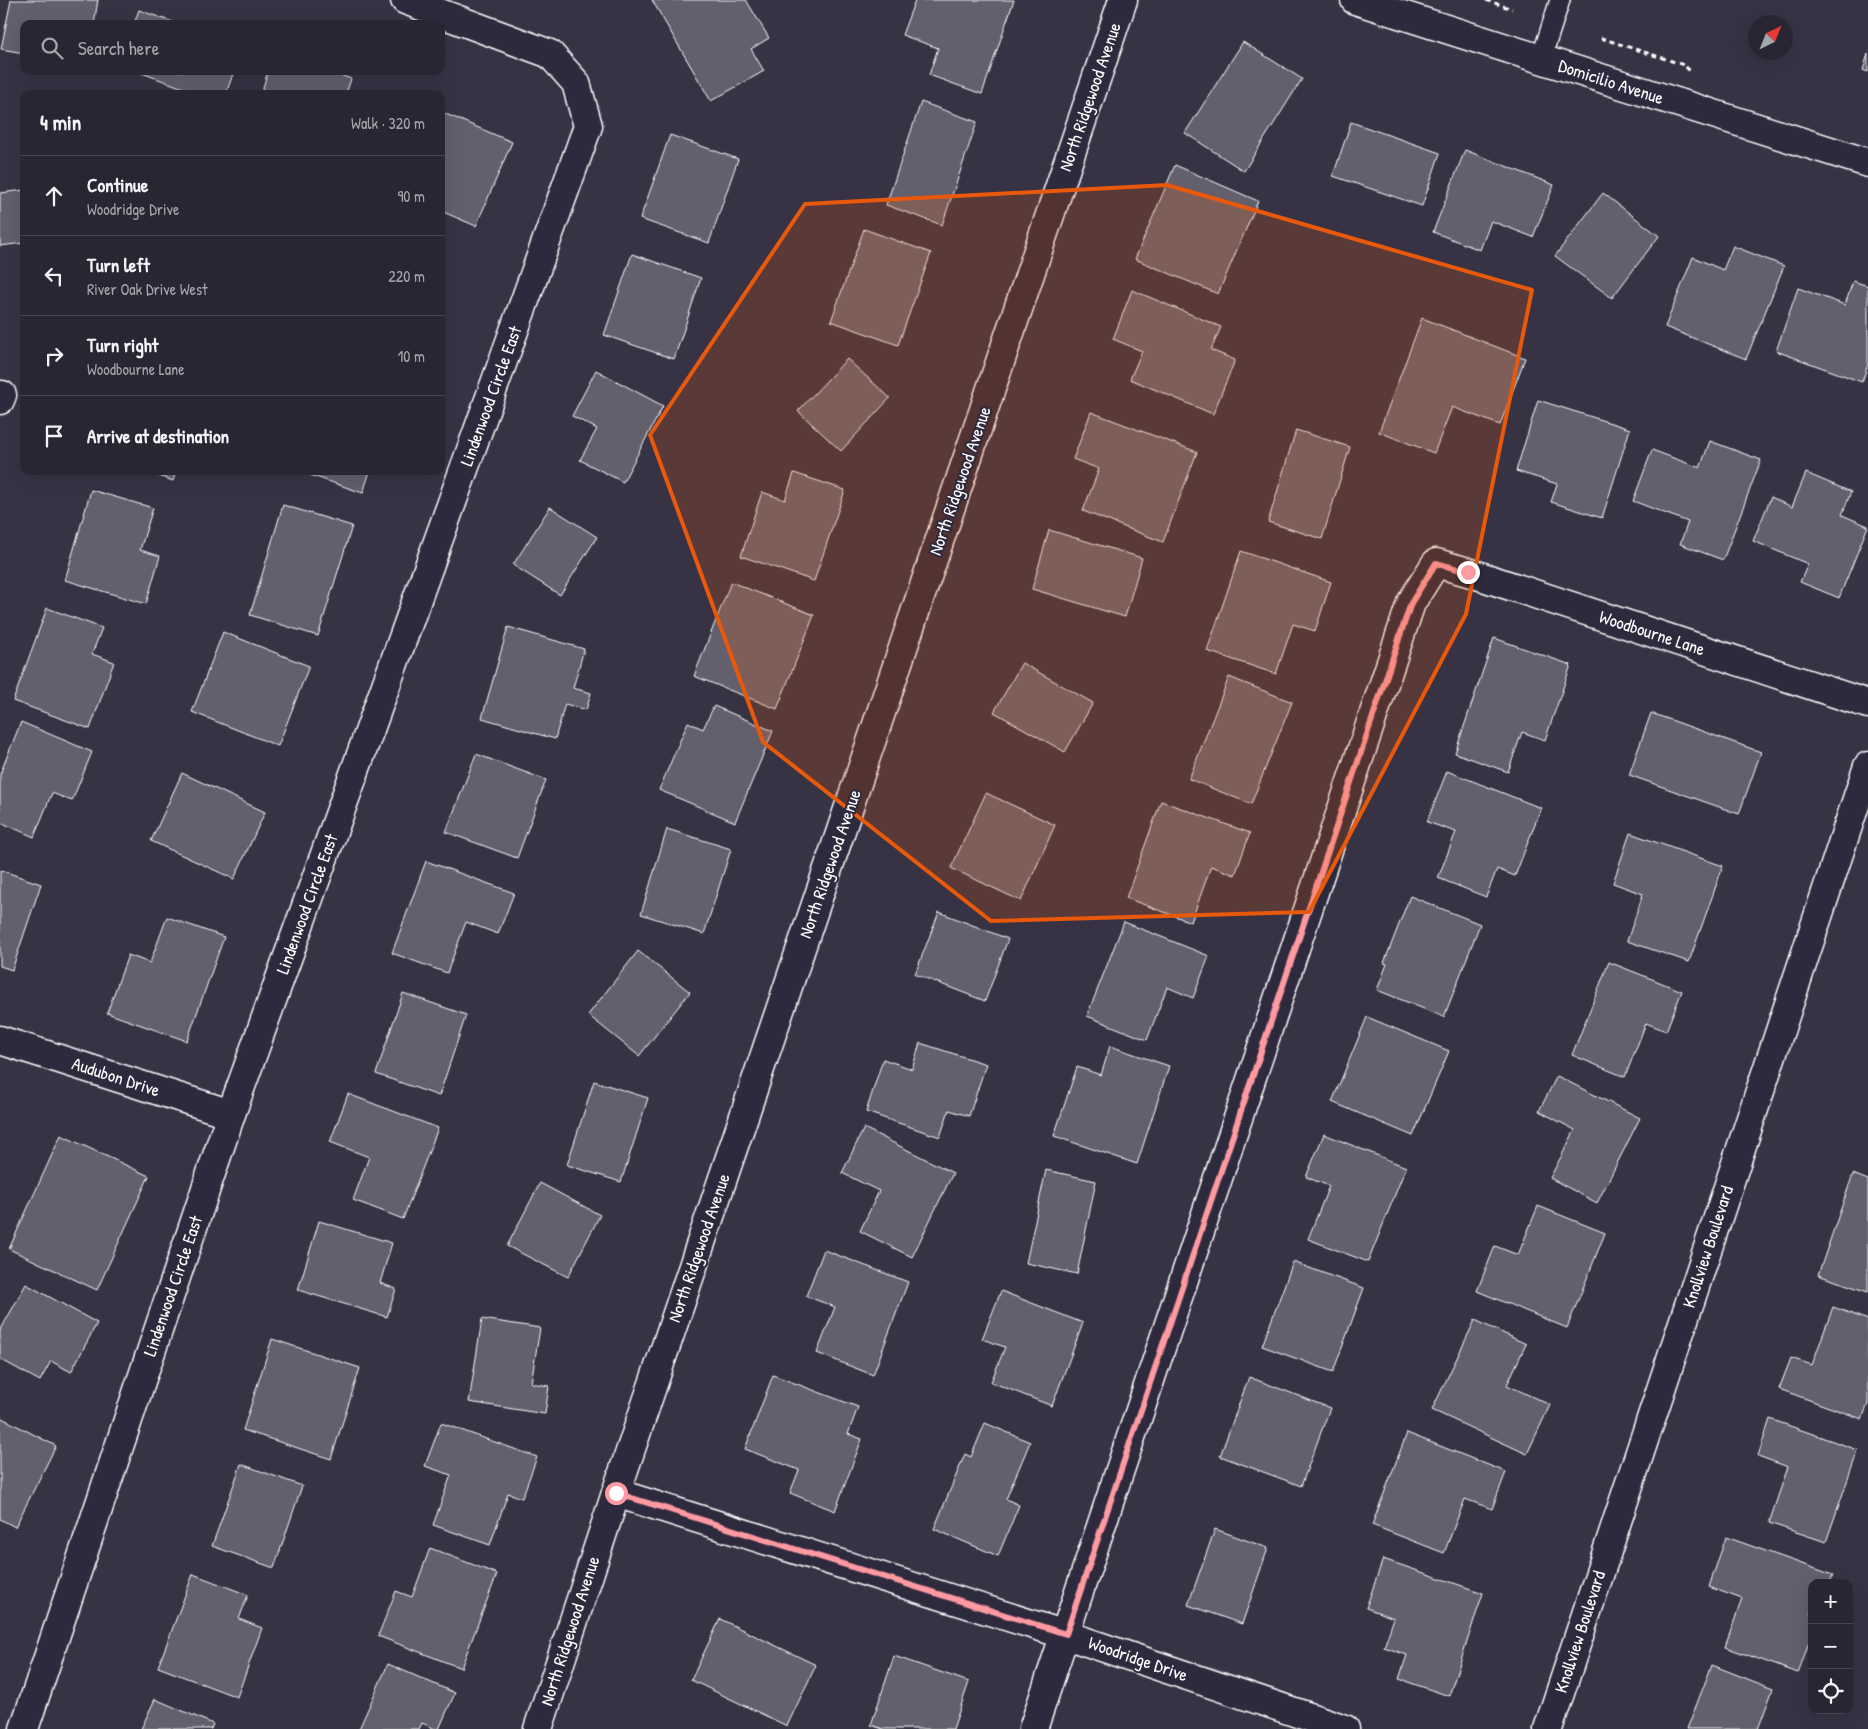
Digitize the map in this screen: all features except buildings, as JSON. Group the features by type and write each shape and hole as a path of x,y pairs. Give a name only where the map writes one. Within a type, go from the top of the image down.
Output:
{"street":[{"name":"Lindenwood Circle East","path":"24,1729 231,1114 588,126 576,83 550,54 405,0"},
{"name":"North Ridgewood Avenue","path":"538,1729 616,1493 1124,0"},
{"name":"Domicilio Avenue","path":"1355,0 1868,164"},
{"name":"Woodbourne Lane","path":"1066,1634 1411,603 1436,563 1868,704"},
{"name":"Knollview Boulevard","path":"1548,1729 1868,766"},
{"name":"Audubon Drive","path":"0,1040 231,1114"},
{"name":"Woodridge Drive","path":"616,1493 1066,1634 1345,1729"},
{"path":"1032,1729 1066,1634"}],"lane":[{"path":"1541,59 1560,0"}],"path":[{"path":"1486,0 1512,9"}],"highlighted area":[{"path":"1167,185 1532,290 1466,614 1309,912 991,921 763,742 650,435 805,204"}],"route":[{"path":"616,1493 1066,1634 1411,603 1436,563 1468,572"}]}
